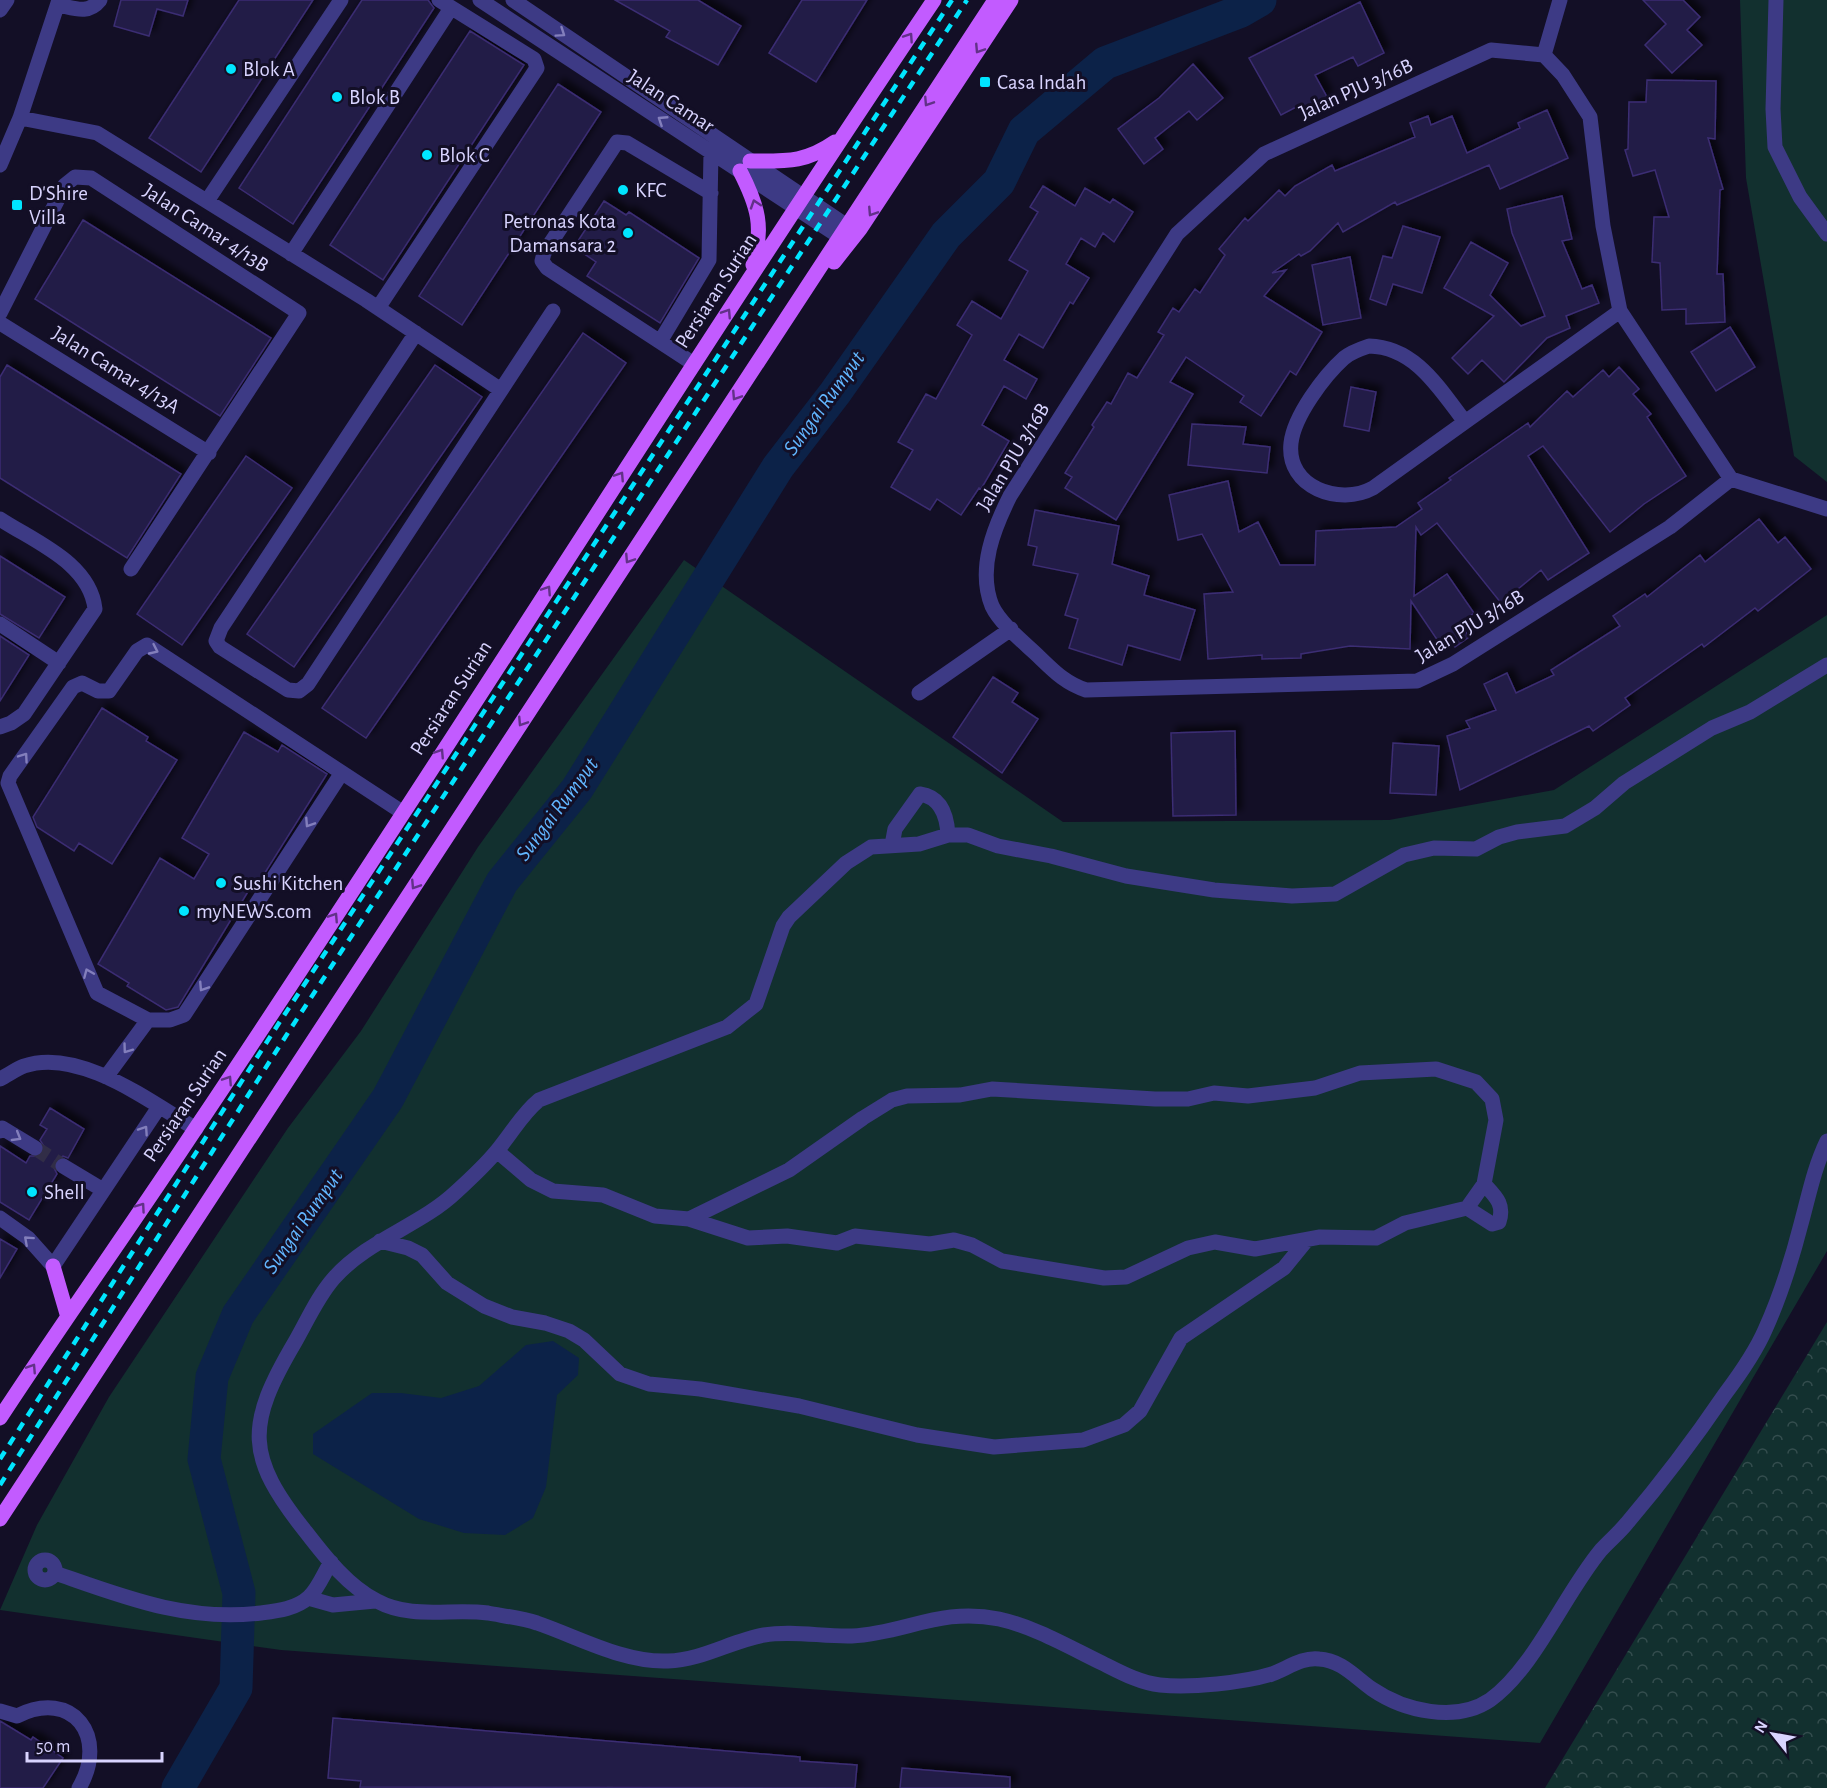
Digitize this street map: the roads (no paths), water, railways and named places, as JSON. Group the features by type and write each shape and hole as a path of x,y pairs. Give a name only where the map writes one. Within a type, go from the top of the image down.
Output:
{"main road":[{"name":"Persiaran Surian","path":"0,1418 67,1314 196,1129 799,202 934,0"},
{"path":"0,1519 995,0"},
{"path":"768,347 860,229 1011,0"},
{"path":"749,280 760,242 758,213 745,166 793,161 822,151 841,138"},
{"path":"53,1266 67,1314"}],"street":[{"path":"0,10 7,0"},
{"path":"0,165 20,118 58,2 84,10 90,9 100,0"},
{"path":"207,201 341,0"},
{"name":"Jalan Camar","path":"480,0 711,152 745,166"},
{"name":"Jalan Camar","path":"513,0 745,166 843,231"},
{"path":"1560,0 1544,55 1563,75 1590,117 1604,226 1620,311 1731,479 1827,509"},
{"path":"1776,0 1773,109 1775,147 1800,197 1827,234"},
{"path":"291,254 445,4 534,60 537,68 534,76 378,308"},
{"name":"Jalan PJU 3/16B","path":"1544,55 1491,50 1264,154 1177,234 1010,496 998,521 990,546 987,577 993,607 1011,629 1067,684 1086,690 1417,681 1452,664 1670,527 1731,479"},
{"path":"20,118 97,133 378,308 501,390"},
{"path":"694,364 661,340 547,268 542,261 544,253 617,142 627,143 711,193"},
{"path":"661,340 709,260 711,152"},
{"name":"Jalan Camar 4/13B","path":"0,313 65,185 75,177 91,178 299,313 209,453"},
{"path":"416,333 221,628 216,641 220,647 288,690 299,692 308,684 553,311"},
{"path":"1465,422 1432,378 1416,363 1397,351 1369,346 1344,357 1305,406 1295,424 1291,456 1296,469 1312,487 1329,495 1360,495 1465,422 1620,311"},
{"name":"Jalan Camar 4/13A","path":"0,323 209,453"},
{"path":"131,568 209,453"},
{"path":"0,519 69,563 90,586 95,609 24,714 0,727"},
{"path":"0,624 59,663"},
{"path":"919,693 1011,629"},
{"path":"341,774 184,1015 170,1020 148,1020 97,993 9,787 10,776 73,687 82,682 98,691 109,692 137,651 147,645 402,812"},
{"path":"1827,665 1771,700 1712,728 1624,783 1594,808 1565,826 1517,832 1499,837 1476,849 1434,849 1404,855 1335,894 1292,896 1214,890 1126,876 1051,856 998,846 968,835 948,835 919,844 871,847 846,863 789,916 783,926 756,1004 746,1015 727,1027 539,1100 523,1113 497,1151 448,1200 354,1258 330,1283 276,1375 262,1406 258,1429 259,1450 264,1471 284,1505 344,1577 375,1600 408,1610 479,1612 530,1621 626,1655 662,1662 693,1658 769,1634 849,1636 896,1630 930,1618 960,1616 998,1619 1033,1630 1127,1675 1157,1685 1200,1684 1251,1678 1315,1658 1346,1669 1377,1693 1412,1708 1432,1712 1471,1710 1490,1700 1515,1677 1601,1550 1624,1527 1708,1419 1754,1351 1765,1332 1795,1246 1815,1166 1827,1141"},
{"path":"892,845 895,829 920,794 929,795 939,803 947,824 948,835"},
{"path":"106,1077 148,1020"},
{"path":"0,1079 25,1066 58,1062 90,1069 196,1129"},
{"path":"497,1151 531,1180 552,1191 603,1195 655,1216 689,1219 748,1238 787,1236 837,1243 855,1236 930,1244 954,1240 972,1245 1002,1261 1104,1278 1125,1277 1188,1248 1215,1242 1255,1249 1320,1237 1376,1238 1405,1223 1467,1208 1484,1184 1496,1120 1492,1099 1476,1082 1449,1071 1418,1068 1360,1073 1315,1088 1248,1096 1214,1093 1188,1099 992,1089 960,1095 907,1096 892,1100 863,1118 789,1170 689,1219"},
{"path":"0,1218 28,1238 53,1266 159,1107"},
{"path":"0,1131 2,1128 35,1149"},
{"path":"63,1166 103,1190"},
{"path":"1467,1208 1492,1224 1498,1222 1501,1214 1500,1202 1484,1184"},
{"path":"380,1241 408,1248 422,1255 447,1283 484,1306 512,1317 545,1323 569,1331 584,1340 620,1374 649,1384 699,1389 799,1406 917,1435 994,1447 1083,1440 1124,1425 1140,1411 1181,1338 1284,1268 1306,1241"},
{"path":"55,1573 149,1606 180,1613 251,1614 286,1610 309,1598 331,1562"},
{"path":"309,1598 333,1605 375,1600"},
{"path":"0,1711 17,1716 35,1707 52,1706 75,1717 85,1728 91,1741 90,1758 79,1788"}],"water":[{"path":"553,1341 579,1358 578,1375 557,1395 546,1487 533,1518 505,1535 464,1533 419,1519 313,1454 313,1434 372,1393 401,1393 441,1398 479,1386 526,1345"}],"waterway":[{"name":"Sungai Rumput","path":"178,1788 236,1688 239,1593 204,1459 212,1377 238,1315 388,1098 502,882 577,789 778,467 835,393 946,235 999,182 1024,131 1105,63 1241,11 1260,0"}],"tunnel":[{"path":"35,1148 63,1166"}],"railway":[{"path":"0,1459 279,1023 952,0"},
{"path":"0,1485 291,1028 967,0"}],"place":[{"name":"Blok A","path":"231,69"},
{"name":"Casa Indah","path":"985,82"},
{"name":"Blok B","path":"337,97"},
{"name":"Blok C","path":"427,155"},
{"name":"KFC","path":"623,190"},
{"name":"D'Shire Villa","path":"17,205"},
{"name":"Petronas Kota Damansara 2","path":"628,233"},
{"name":"Sushi Kitchen","path":"221,883"},
{"name":"myNEWS.com","path":"184,911"},
{"name":"Shell","path":"32,1192"}]}
